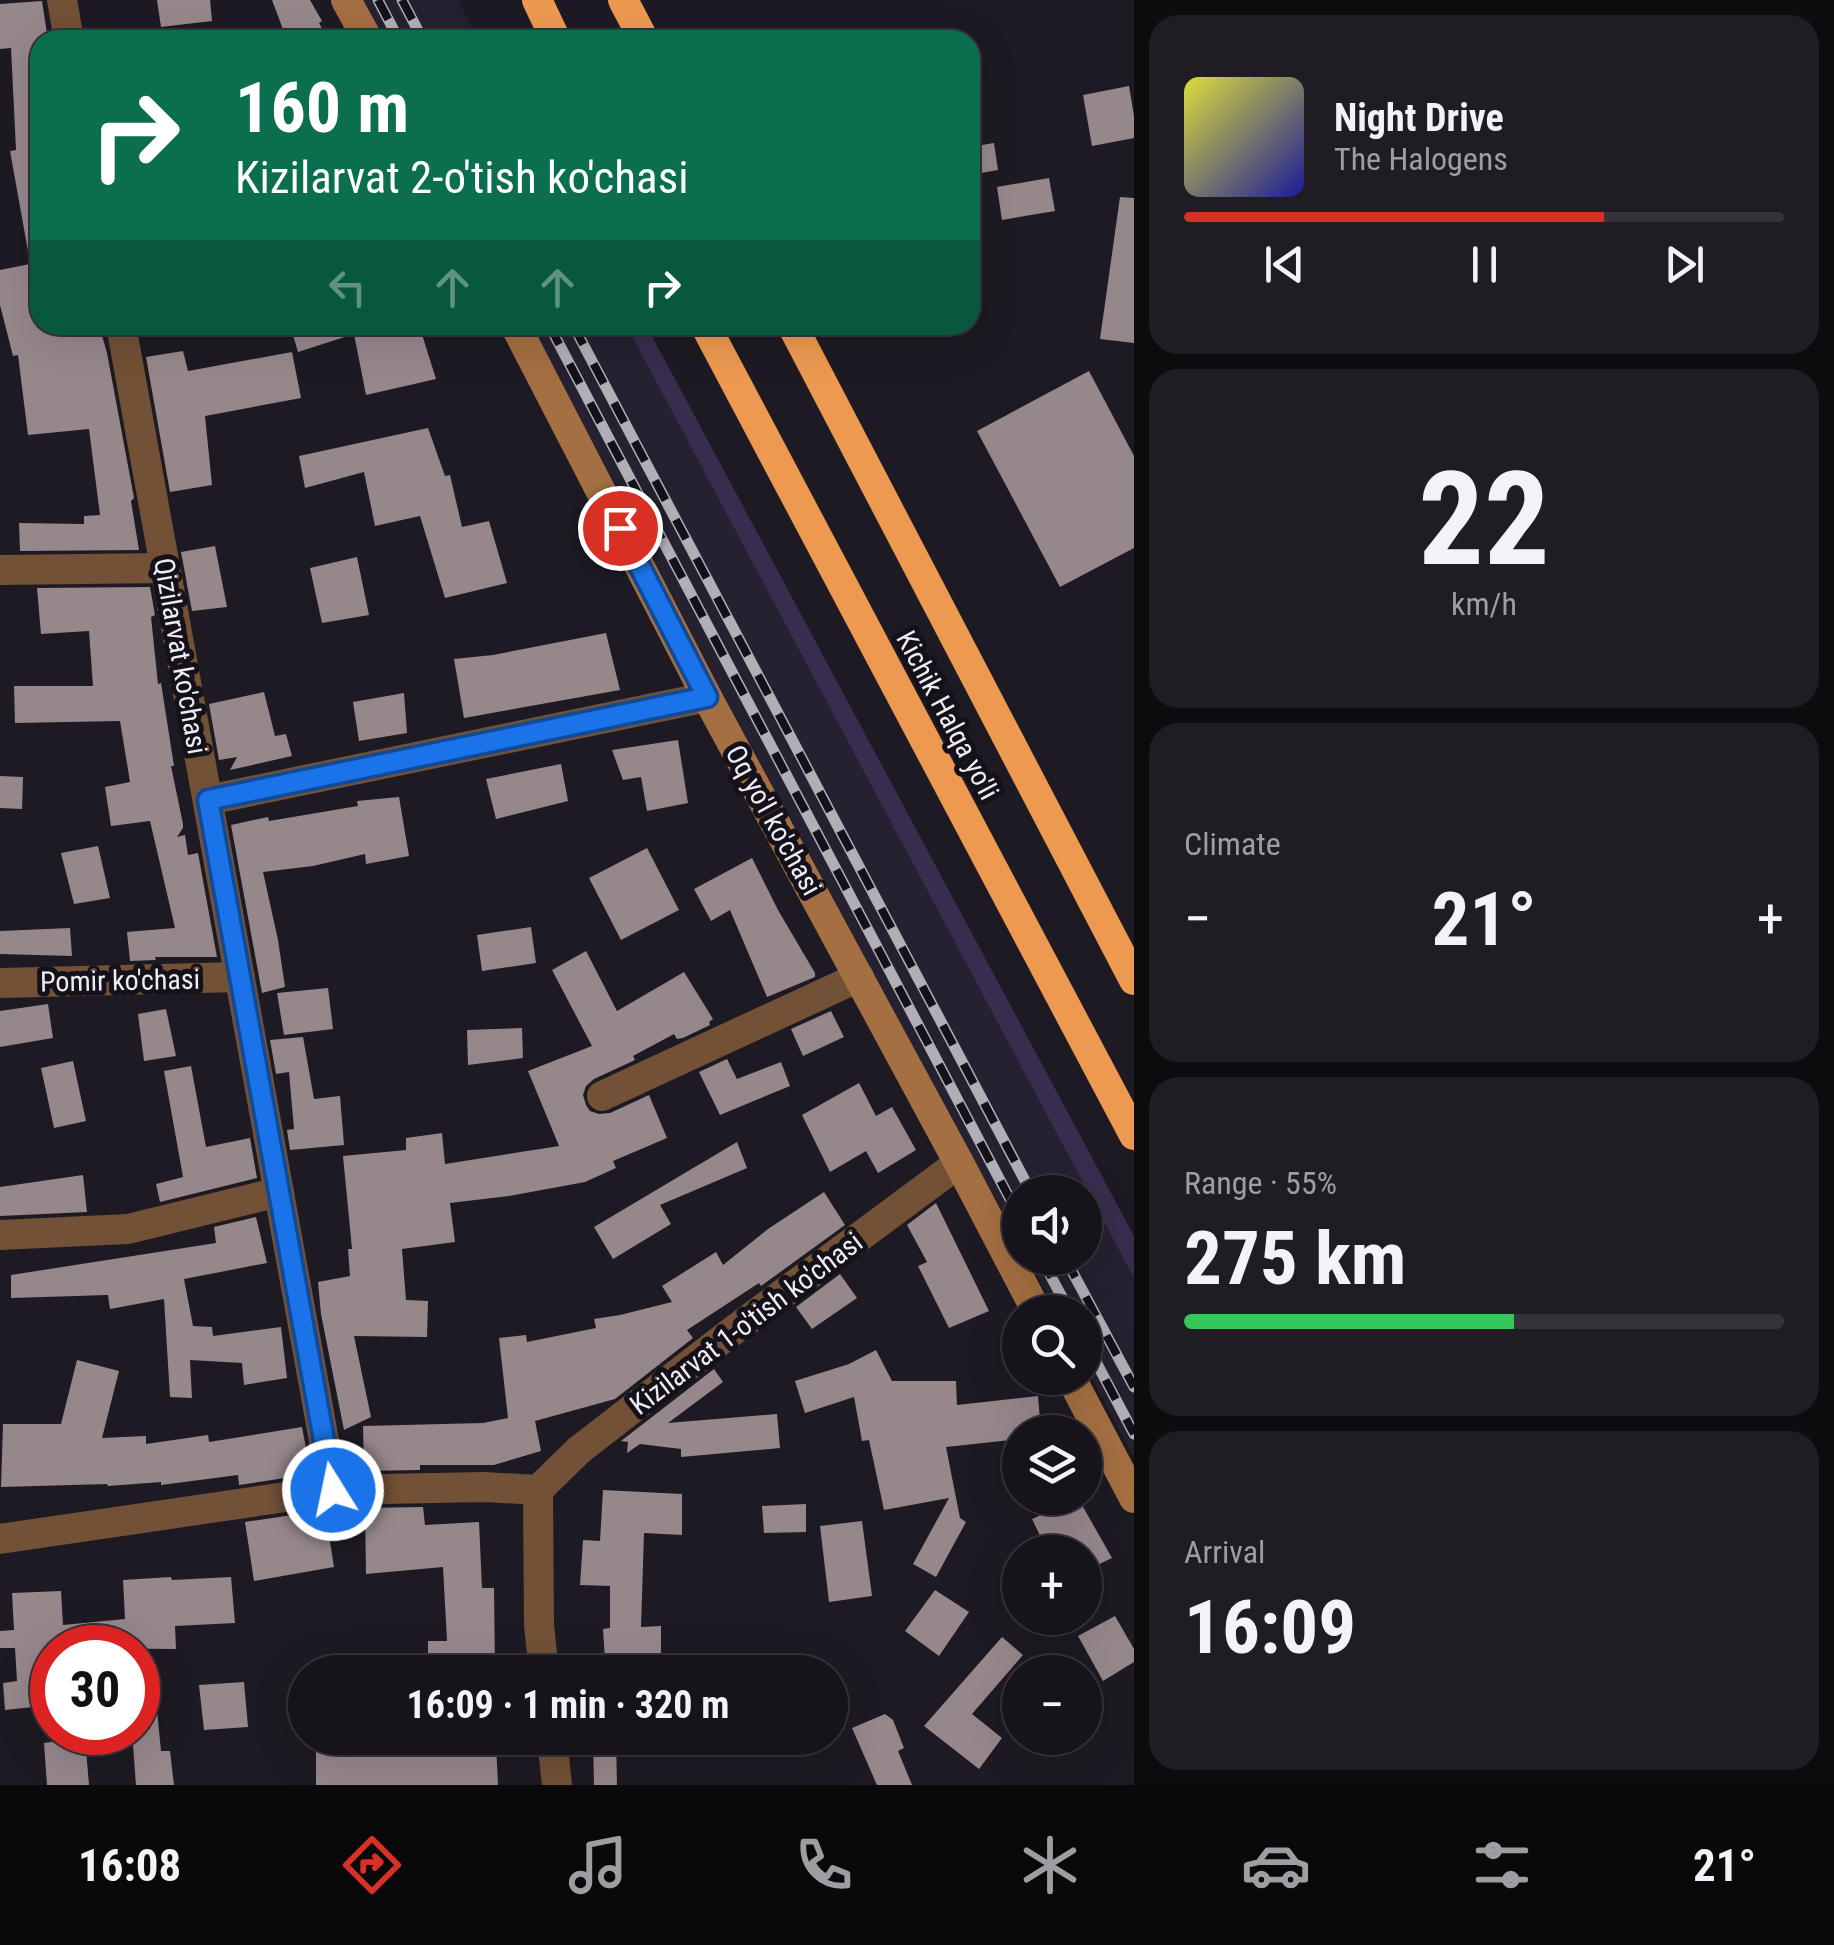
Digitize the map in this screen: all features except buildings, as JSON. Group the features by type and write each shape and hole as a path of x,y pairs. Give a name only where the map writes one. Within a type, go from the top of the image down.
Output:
{"highway":[{"path":"537,0 551,30"},
{"path":"623,0 639,30"},
{"name":"Kichik Halqa yo'li","path":"710,335 1134,1135"},
{"name":"Kichik Halqa yo'li","path":"797,335 1134,980"}],"street":[{"path":"62,0 67,30"},
{"path":"346,0 362,30"},
{"name":"Qizilarvat ko'chasi","path":"123,335 333,1490"},
{"name":"Oq yo'l ko'chasi","path":"520,335 707,697 1028,1295"},
{"path":"0,570 166,568"},
{"path":"208,800 707,697"},
{"path":"602,1096 859,977"},
{"name":"Pomir ko'chasi","path":"0,983 240,978"},
{"name":"Kizilarvat 1-o'tish ko'chasi","path":"538,1490 579,1450 959,1163"},
{"path":"0,1235 128,1230 279,1192"},
{"path":"1080,1395 1134,1498"},
{"path":"0,1540 333,1490 538,1490 542,1655"},
{"path":"554,1755 557,1785"}],"shaded area":[{"path":"362,0 458,0 473,30 378,30"},
{"path":"536,335 631,335 1080,1175 1002,1175 1002,1212 722,692"},
{"path":"631,335 651,335 1101,1175 1079,1175"},
{"path":"1102,1176 1134,1236 1134,1278 1102,1218"},
{"path":"1102,1216 1134,1276 1134,1458 1101,1395 1102,1295 1048,1295 1036,1275 1102,1275"}],"railway":[{"path":"378,0 394,30"},
{"path":"402,0 418,30"},
{"path":"554,335 1002,1184"},
{"path":"578,335 1022,1175"},
{"path":"1050,1275 1061,1295"},
{"path":"1074,1275 1134,1387"},
{"path":"1102,1373 1134,1434"}],"route":[{"path":"333,1490 208,800 707,697 620,528"}]}
